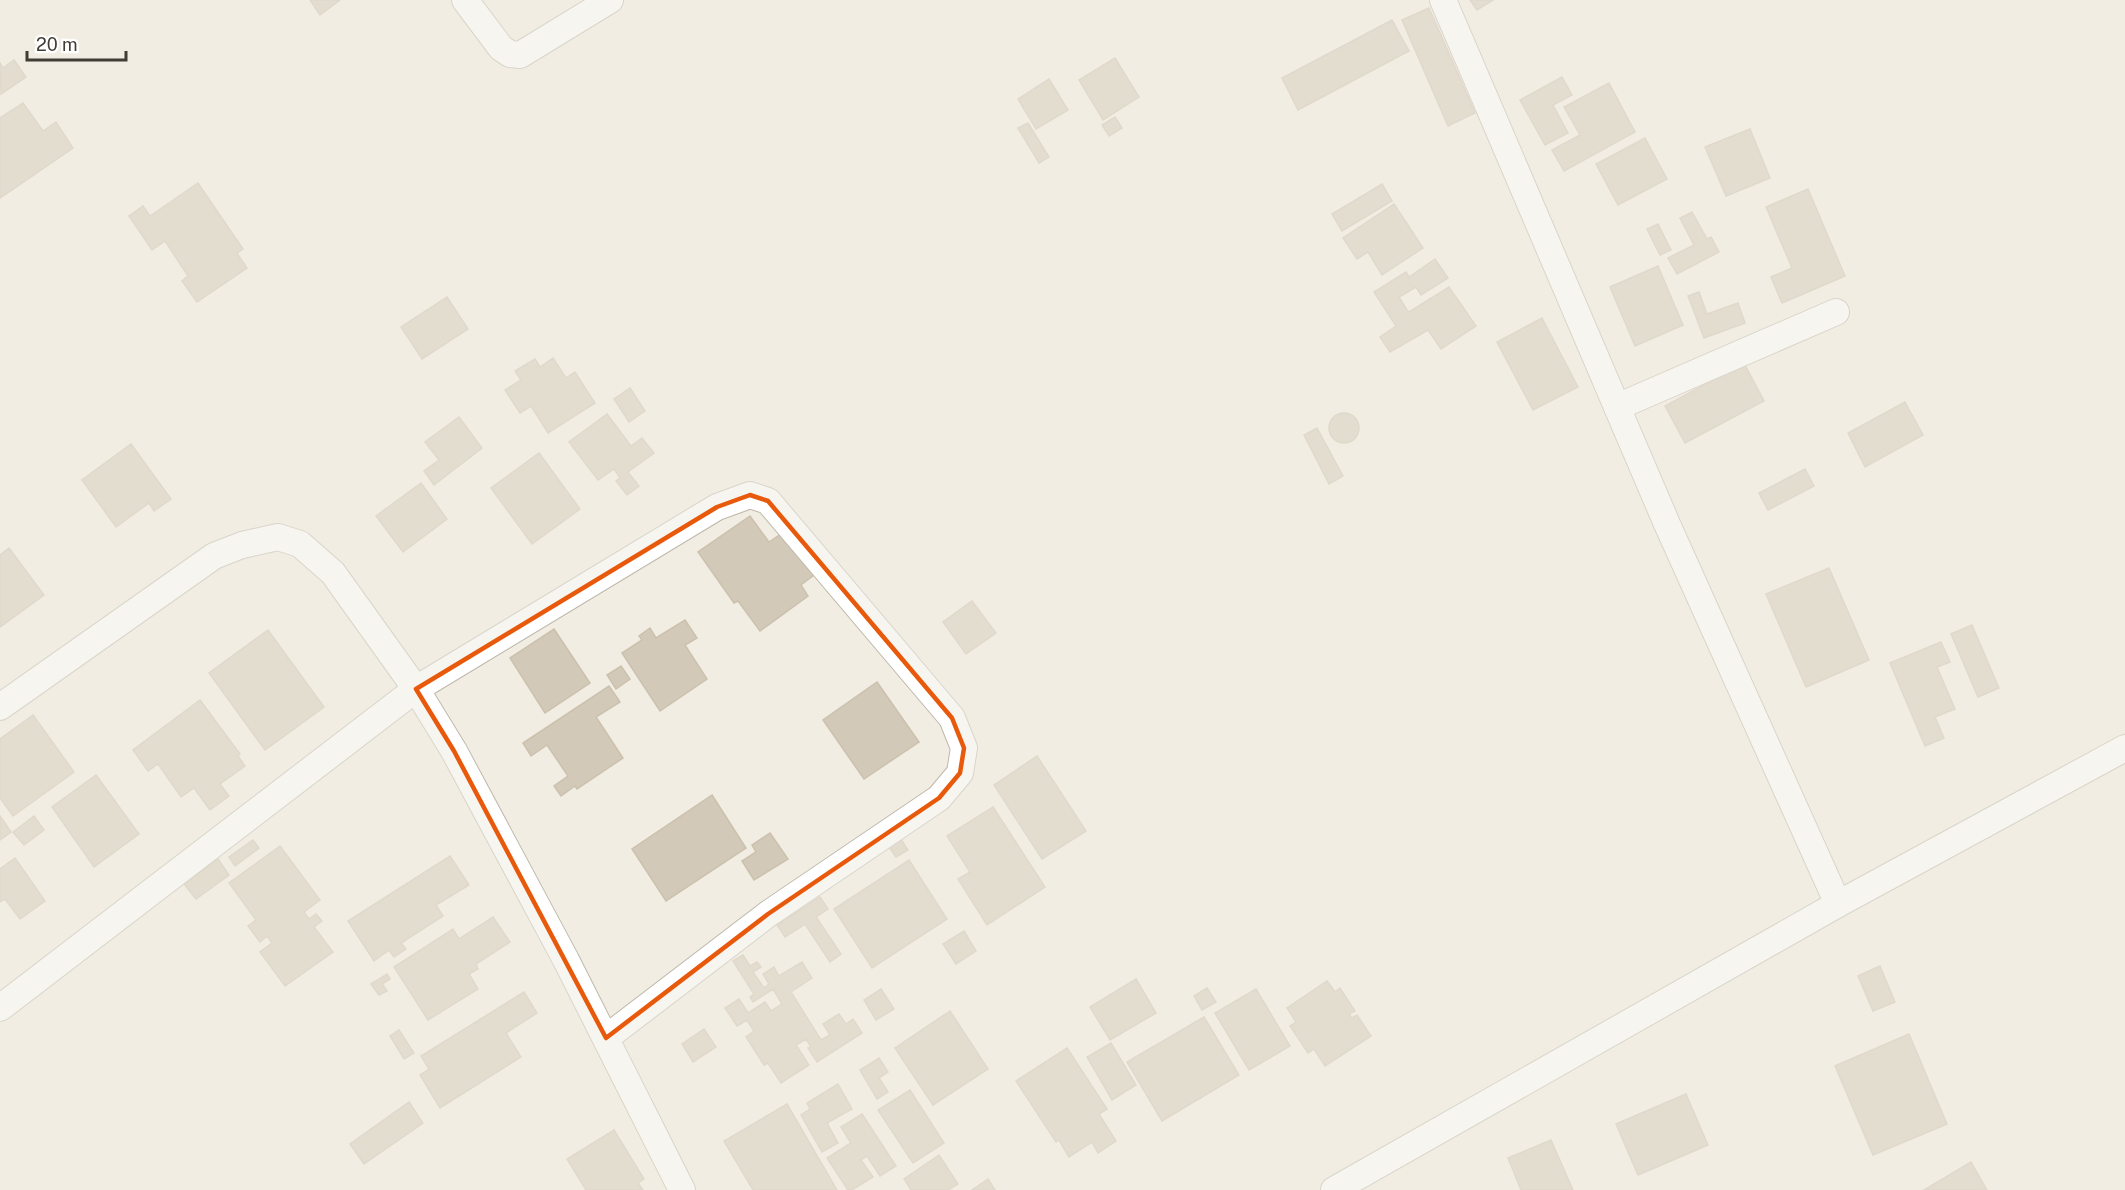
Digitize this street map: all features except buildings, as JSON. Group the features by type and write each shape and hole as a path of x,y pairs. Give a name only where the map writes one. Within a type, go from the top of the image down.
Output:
{"street":[{"path":"465,0 501,48 510,54 520,55 610,0"},
{"path":"1443,0 1667,524 1839,904"},
{"path":"1617,408 1836,312"},
{"path":"0,1008 416,689 717,507 750,495 768,501 952,718 964,748 960,773 939,798 768,914 606,1038"},
{"path":"0,707 214,556 243,545 278,537 300,544 333,573 416,689 460,761 606,1038 682,1190"},
{"path":"1334,1190 1839,904 2125,748"}],"highlighted area":[{"path":"750,495 768,501 952,718 964,748 960,773 939,798 768,914 606,1038 454,751 416,689 717,507"}]}
